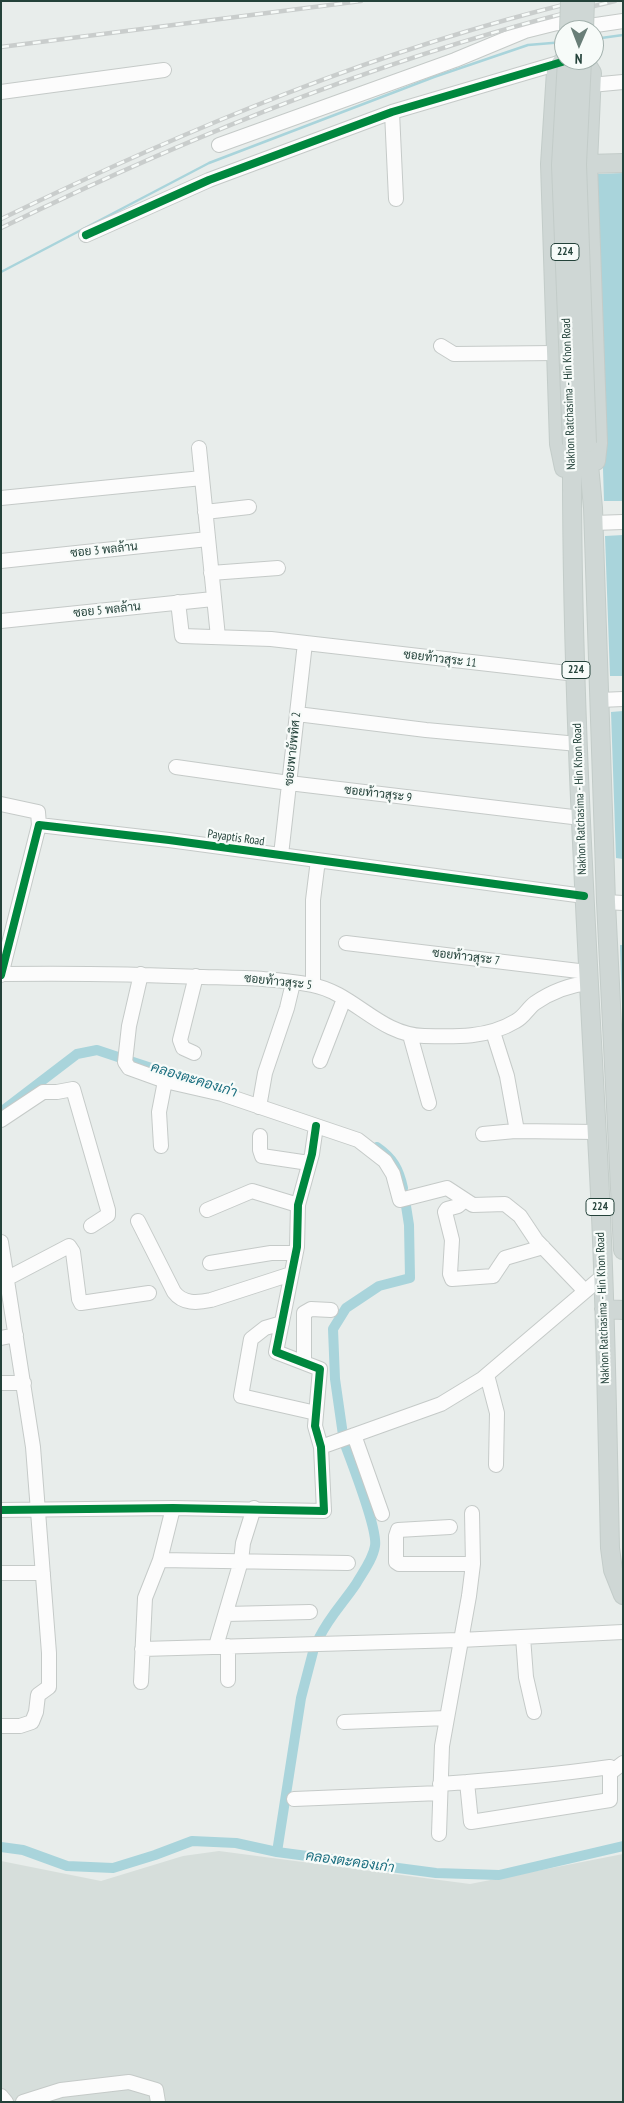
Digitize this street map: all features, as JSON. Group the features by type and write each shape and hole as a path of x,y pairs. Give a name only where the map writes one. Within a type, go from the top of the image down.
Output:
{"main road":[{"path":"569,20 570,1"},
{"path":"584,20 585,1"},
{"path":"557,70 550,164 559,444 572,510"},
{"name":"Nakhon Ratchasima - Hin Khon Road","path":"571,70 561,165 580,444 572,510 578,744 603,1276 610,1548 613,1570 623,1595"},
{"path":"590,70 592,73 588,164 598,443 593,515 600,700 614,903 623,1250"},
{"path":"588,164 623,163"},
{"path":"580,444 593,515"},
{"path":"584,896 614,903"},
{"path":"597,1134 620,1137"},
{"path":"604,1310 623,1310"}],"street":[{"path":"219,145 455,60 525,31 557,22 596,25 623,20"},
{"path":"86,235 209,180 392,112 554,65"},
{"path":"1,92 164,70"},
{"path":"591,85 623,82"},
{"path":"392,112 396,199"},
{"path":"441,346 454,354 556,353"},
{"path":"199,448 218,637"},
{"path":"1,498 202,478"},
{"path":"205,512 249,507"},
{"path":"593,515 623,522"},
{"name":"ซอย 3 พลล้าน","path":"1,561 208,539"},
{"path":"211,573 278,568"},
{"name":"ซอย 5 พลล้าน","path":"1,621 213,599"},
{"name":"ซอยท้าวสุระ 11","path":"178,602 182,636 305,643 576,674"},
{"name":"ซอยพายัพทิศ 2","path":"281,855 305,643"},
{"path":"600,700 623,699"},
{"path":"297,714 426,730 578,744"},
{"name":"ซอยท้าวสุระ 9","path":"176,767 290,783 581,818"},
{"path":"1,804 38,812 39,825 1,975"},
{"name":"Payaptis Road","path":"39,825 281,855 584,896"},
{"path":"313,985 313,900 318,860"},
{"name":"ซอยท้าวสุระ 7","path":"346,942 588,977"},
{"path":"140,974 129,1026 125,1062 129,1068 165,1081 222,1094 358,1140 385,1161 393,1174 400,1200 447,1188 473,1205 505,1204 520,1216 543,1247 584,1290"},
{"name":"ซอยท้าวสุระ 5","path":"1,975 140,974 196,976 313,985 330,991 395,1031 410,1035 452,1036 493,1032 518,1020 534,1004 588,977"},
{"path":"194,1053 183,1048 180,1040 196,976"},
{"path":"259,1107 265,1073 287,1008 293,983"},
{"path":"320,1061 344,999"},
{"path":"493,1032 507,1076 517,1131"},
{"path":"410,1035 429,1103"},
{"path":"161,1146 159,1112 165,1081"},
{"path":"1,1120 43,1092 57,1092 74,1088 108,1210 108,1215 91,1226"},
{"path":"1,1510 254,1508 324,1511 321,1447 315,1426 320,1368 276,1352 295,1253 298,1205 316,1126"},
{"path":"484,1134 517,1131 597,1134"},
{"path":"260,1136 260,1153 262,1156 309,1163"},
{"path":"207,1210 252,1191 298,1205"},
{"path":"465,1200 458,1206 447,1209 445,1212 452,1240 450,1274 452,1280 493,1276 505,1258 543,1247"},
{"path":"138,1221 174,1292 182,1300 198,1302 211,1300 291,1274"},
{"path":"1,1242 4,1279 16,1335 33,1447 49,1653 49,1687 38,1695 36,1712 32,1722 20,1726 1,1726"},
{"path":"4,1279 69,1246 73,1252 81,1303 149,1293"},
{"path":"210,1263 271,1253 295,1253"},
{"path":"321,1447 441,1404 487,1375 584,1290 603,1276"},
{"path":"304,1362 304,1313 311,1309 331,1310"},
{"path":"282,1323 265,1328 251,1339 241,1396 316,1414"},
{"path":"1,1338 16,1335"},
{"path":"487,1375 497,1413 496,1465"},
{"path":"1,1383 24,1383"},
{"path":"354,1436 382,1514"},
{"path":"142,1682 145,1598 160,1560 173,1508"},
{"path":"228,1680 222,1646 226,1614 241,1561 243,1543 254,1508"},
{"path":"439,1834 442,1746 473,1564 472,1512"},
{"path":"450,1527 398,1530 396,1536 396,1562 399,1564 473,1564"},
{"path":"160,1560 348,1563"},
{"path":"1,1573 43,1573"},
{"path":"226,1614 310,1612"},
{"path":"142,1649 296,1646 623,1632"},
{"path":"523,1637 526,1677 534,1712"},
{"path":"344,1722 447,1718"},
{"path":"610,1773 623,1763"},
{"path":"294,1799 440,1788 467,1782 529,1778 610,1767 610,1800 471,1822 467,1782"},
{"path":"23,2102 61,2090 129,2082 156,2090 158,2102"},
{"path":"1,2096 6,2102"}],"shaded area":[{"path":"219,1851 470,1884 623,1854 623,2102 1,2102 1,1861 101,1881 183,1856"}],"water":[{"path":"623,173 623,501 604,501 594,177 596,174"},
{"path":"623,535 623,676 610,676 605,536"},
{"path":"623,711 623,859 616,858 611,712"},
{"path":"620,945 623,945 623,1037"}],"waterway":[{"path":"604,38 623,35"},
{"path":"1,272 209,163 434,77 528,45 554,43"},
{"name":"คลองตะคองเก่า","path":"1,1112 77,1054 97,1050 121,1058"},
{"name":"คลองตะคองเก่า","path":"130,1061 182,1078"},
{"name":"คลองตะคองเก่า","path":"377,1147 394,1164 403,1188"},
{"name":"คลองตะคองเก่า","path":"343,1435 335,1379 333,1329 346,1308 379,1286 410,1278 409,1225 406,1206"},
{"name":"คลองตะคองเก่า","path":"319,1638 327,1623 365,1570 375,1546 375,1537 368,1511 344,1442"},
{"name":"คลองตะคองเก่า","path":"277,1852 301,1698 313,1652"},
{"name":"คลองตะคองเก่า","path":"1,1847 23,1850 67,1866 113,1868 192,1841 236,1843 277,1852 436,1873 499,1875 623,1846"}],"railway":[{"path":"1,47 361,1"},
{"path":"1,219 142,154 284,94 430,43 504,20 579,1"},
{"path":"1,228 150,159 302,97 379,69 457,44 615,1"}],"cycle path":[{"path":"86,235 209,180 392,112 554,64"},
{"path":"1,975 39,825 169,840 584,896"},
{"path":"1,1510 173,1508 324,1511 321,1447 315,1426 320,1369 276,1352 297,1247 298,1205 312,1154 316,1126"}]}
